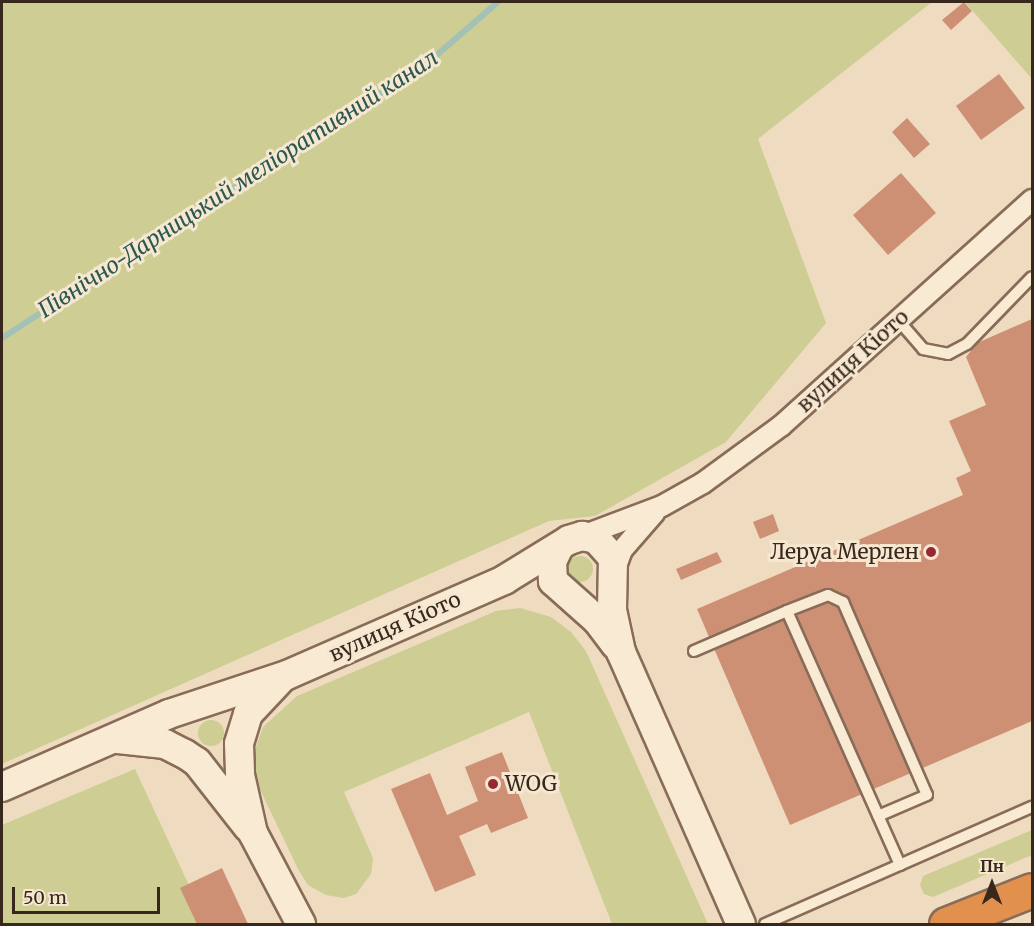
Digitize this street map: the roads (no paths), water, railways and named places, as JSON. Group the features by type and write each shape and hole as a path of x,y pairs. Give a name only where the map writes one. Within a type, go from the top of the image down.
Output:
{"highway":[{"path":"946,924 1032,890"}],"street":[{"name":"вулиця Кіото","path":"662,506 703,483 780,426 1032,200"},
{"path":"621,652 597,620 553,581 552,569 570,543 662,506"},
{"path":"504,580 595,598 614,574 635,532 662,506"},
{"path":"570,543 596,539 608,548 614,574 612,610 621,652 741,924"},
{"name":"вулиця Кіото","path":"286,675 504,580 570,543"},
{"path":"2,787 202,703 286,675"},
{"path":"118,739 165,744 191,758 221,762 240,739 261,697 286,675"},
{"path":"253,833 240,775 240,739 234,712 222,704 202,703 184,714 178,727 179,746 253,833 301,924"}],"lane":[{"path":"899,321 922,348 948,354 967,344 1032,277"},
{"path":"694,651 828,595 843,602 927,795 878,816"},
{"path":"787,611 900,865"},
{"path":"765,924 1032,807"}],"waterway":[{"name":"Північно-Дарницький меліоративний канал","path":"2,338 431,60 498,2"}],"place":[{"name":"Леруа Мерлен","path":"931,552"},
{"name":"WOG","path":"493,784"}]}
